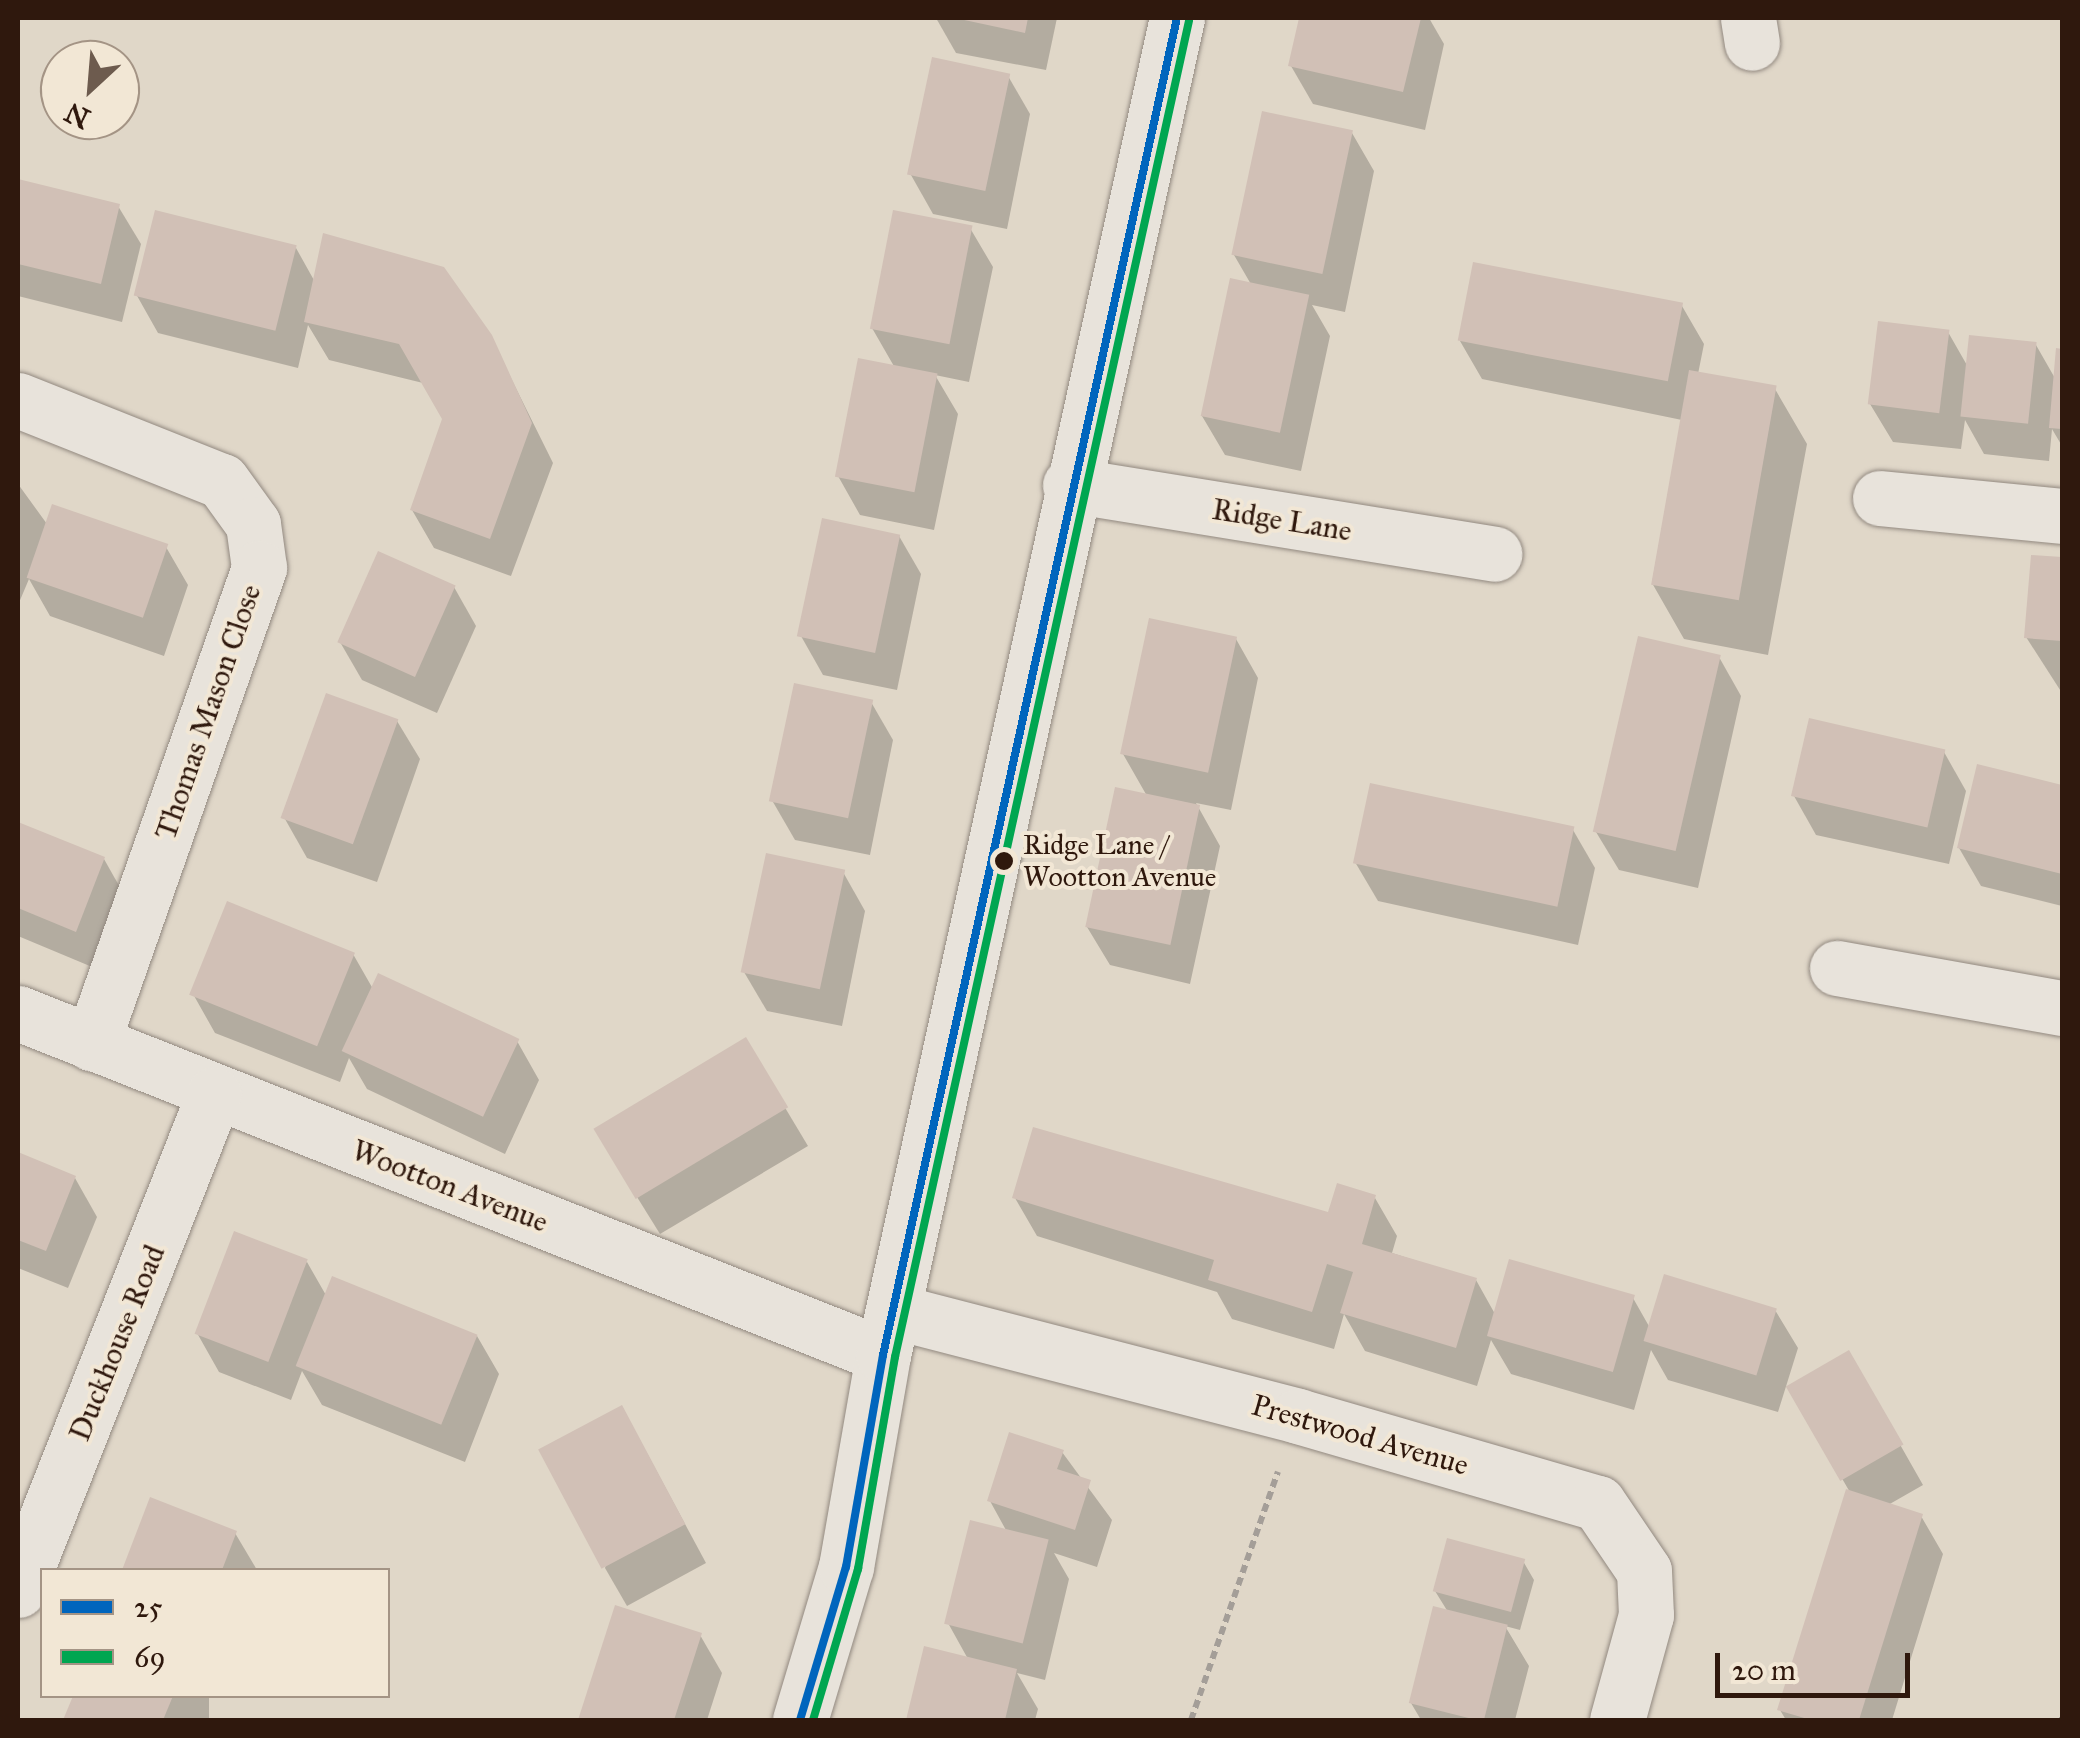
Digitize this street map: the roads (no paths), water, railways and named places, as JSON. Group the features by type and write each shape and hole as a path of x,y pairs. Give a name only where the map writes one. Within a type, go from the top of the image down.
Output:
{"street":[{"path":"800,1720 846,1567 888,1333 1070,485 1177,18"},
{"name":"Thomas Mason Close","path":"18,400 222,481 253,524 259,568 92,1043"},
{"name":"Ridge Lane","path":"1070,485 1494,554"},
{"path":"1880,498 2062,516"},
{"path":"1837,968 2062,1008"},
{"name":"Wootton Avenue","path":"18,1013 214,1094 888,1333"},
{"name":"Duckhouse Road","path":"18,1590 214,1094"},
{"name":"Prestwood Avenue","path":"888,1333 1298,1416 1598,1503 1644,1571 1646,1615 1617,1720"}],"place":[{"name":"Ridge Lane / Wootton Avenue","path":"1004,861"}]}
